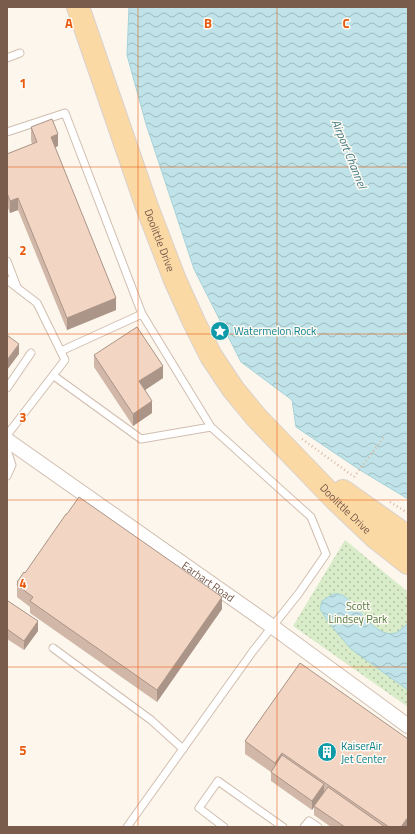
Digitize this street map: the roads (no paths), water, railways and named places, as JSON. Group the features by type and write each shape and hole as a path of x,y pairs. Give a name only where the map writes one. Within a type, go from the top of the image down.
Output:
{"main road":[{"name":"Doolittle Drive","path":"78,7 147,207 175,280 211,356 233,389 256,417 292,442 408,537"},
{"name":"Doolittle Drive","path":"292,442 336,500 375,537 408,563"}],"street":[{"name":"Earhart Road","path":"7,440 272,627 408,726"}],"lane":[{"path":"7,58 20,53"},
{"path":"7,132 65,112 142,314 210,427 311,517 326,554 299,593 253,652 183,748 127,827"},
{"path":"7,261 17,288"},
{"path":"7,280 37,303 65,360 7,435"},
{"path":"60,351 142,314"},
{"path":"7,388 31,353"},
{"path":"54,376 141,439 210,427"},
{"path":"7,450 12,464 7,476"},
{"path":"53,648 151,720 183,748"},
{"path":"224,827 199,808 218,781 283,827"},
{"path":"304,827 309,821 318,827"}],"water":[{"name":"Airport Channel","path":"129,7 408,7 408,499 360,470 296,427 292,400 241,362 194,269 146,124 127,55"},
{"path":"333,594 341,595 348,599 367,620 381,631 396,633 408,624 408,690 351,649 329,623 320,609 322,601"}],"place":[{"name":"Watermelon Rock","path":"220,331"},
{"name":"KaiserAir Jet Center","path":"327,752"}],"park label":[{"name":"Scott Lindsey Park","path":"358,612"}]}
